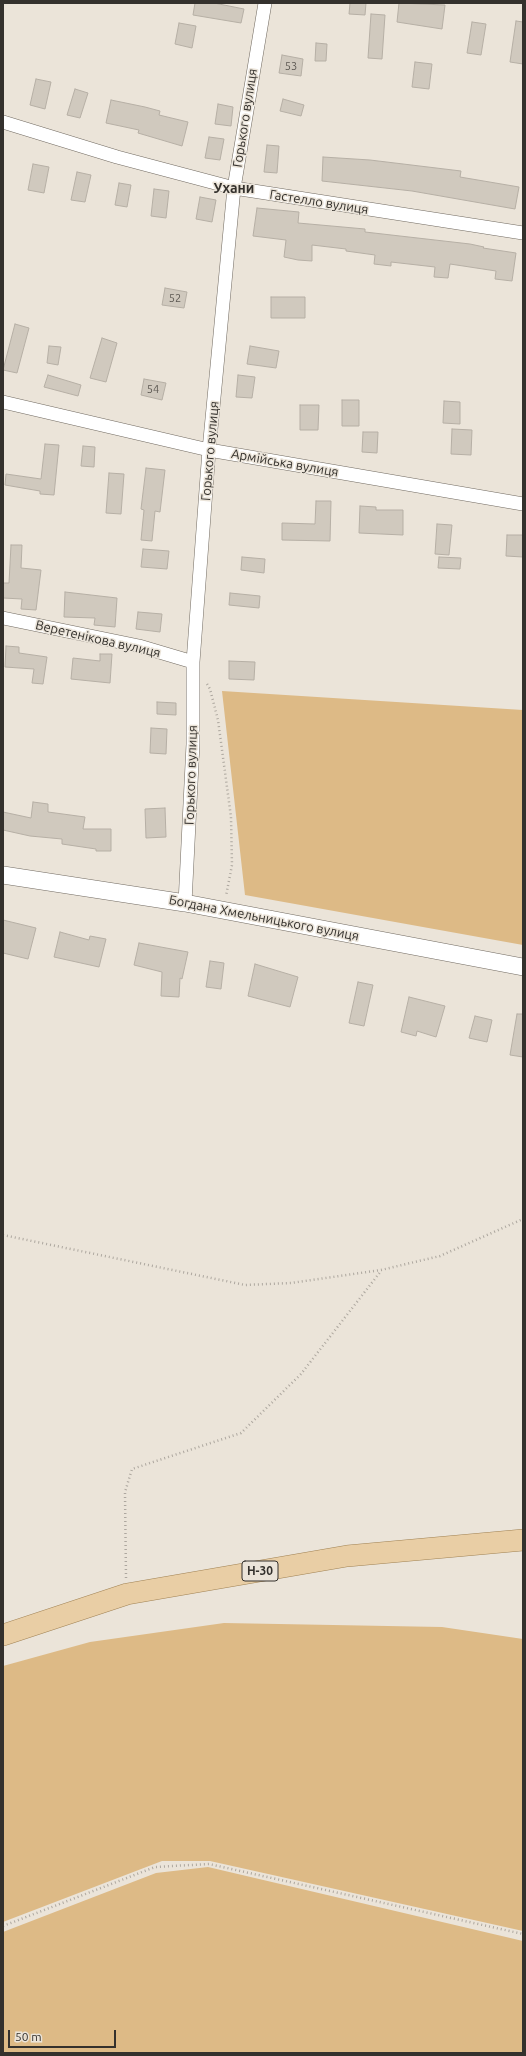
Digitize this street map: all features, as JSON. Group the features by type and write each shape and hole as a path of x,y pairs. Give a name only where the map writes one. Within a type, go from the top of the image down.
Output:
{"main road":[{"name":"Н-30","path":"3,1635 127,1594 347,1556 523,1540"}],"street":[{"name":"Горького вулиця","path":"185,903 193,744 193,662 209,450 234,188 265,3"},
{"name":"Гастелло вулиця","path":"3,122 117,157 234,188 523,233"},
{"name":"Армійська вулиця","path":"3,402 209,450 523,504"},
{"name":"Веретенікова вулиця","path":"3,618 139,646 193,662"},
{"name":"Богдана Хмельницького вулиця","path":"3,875 185,903 523,968"}],"path":[{"path":"193,662 210,689 218,720 226,774 232,865 223,910"},
{"path":"3,1235 245,1285 291,1283 381,1270 440,1256 523,1219"},
{"path":"127,1594 125,1492 132,1469 241,1432 301,1374 381,1270"},
{"path":"3,1926 155,1867 209,1864 523,1934"}],"shaded area":[{"path":"222,691 523,710 523,945 245,895"},
{"path":"224,1623 442,1627 523,1639 523,1931 210,1861 162,1861 3,1922 3,1666 90,1642"},
{"path":"208,1867 523,1941 523,2053 3,2053 3,1932 156,1873"}],"building":[{"path":"195,3 214,3 244,9 241,23 193,15"},
{"path":"350,3 366,3 365,15 349,14"},
{"path":"399,3 445,5 442,29 397,22"},
{"path":"371,14 385,15 382,59 368,58"},
{"path":"516,21 523,22 523,64 510,62"},
{"path":"472,22 486,24 481,55 467,53"},
{"path":"179,23 196,26 192,48 175,44"},
{"path":"316,43 327,44 326,61 315,61"},
{"path":"282,55 303,59 301,76 279,73"},
{"path":"415,62 432,64 429,89 412,87"},
{"path":"36,79 51,82 45,109 30,105"},
{"path":"75,89 88,93 80,118 67,115"},
{"path":"283,99 304,105 301,116 280,111"},
{"path":"111,100 160,111 159,115 188,122 182,146 138,133 139,130 106,123"},
{"path":"218,104 233,107 231,126 215,124"},
{"path":"209,137 224,139 220,160 205,158"},
{"path":"267,145 279,146 277,173 264,172"},
{"path":"323,157 370,160 461,171 460,177 519,187 515,209 412,191 322,181"},
{"path":"33,164 49,167 44,193 28,190"},
{"path":"77,172 91,175 85,202 71,200"},
{"path":"119,183 131,185 127,207 115,205"},
{"path":"154,189 169,191 166,218 151,216"},
{"path":"200,197 216,200 212,222 196,219"},
{"path":"257,208 299,212 298,223 365,229 365,232 470,244 484,247 483,248 516,253 512,281 495,279 496,271 450,264 448,278 434,277 435,267 391,262 391,266 374,264 375,255 346,251 346,249 312,245 312,261 284,257 286,240 253,236"},
{"path":"165,288 187,292 184,308 162,305"},
{"path":"271,297 305,297 305,318 271,318"},
{"path":"15,324 29,328 17,373 3,370"},
{"path":"102,338 117,343 106,382 90,378"},
{"path":"49,346 61,347 58,365 47,363"},
{"path":"250,346 279,351 276,368 247,364"},
{"path":"48,375 81,385 78,396 44,387"},
{"path":"238,375 255,377 252,398 236,397"},
{"path":"144,379 166,383 162,400 141,395"},
{"path":"342,400 359,400 359,426 342,426"},
{"path":"444,401 460,402 460,424 443,423"},
{"path":"300,405 319,405 318,430 300,430"},
{"path":"452,429 472,430 471,455 451,454"},
{"path":"363,432 378,432 377,453 362,452"},
{"path":"45,444 59,445 54,495 40,494 40,491 5,485 6,474 41,479"},
{"path":"83,446 95,447 94,467 81,466"},
{"path":"146,468 165,470 160,512 155,511 152,541 141,540 144,510 141,509"},
{"path":"109,473 124,474 121,514 106,513"},
{"path":"316,501 331,501 330,541 282,540 282,523 315,524"},
{"path":"360,506 376,507 376,510 403,510 403,535 359,533"},
{"path":"437,524 452,525 449,555 435,554"},
{"path":"507,535 523,535 523,557 506,556"},
{"path":"11,545 22,545 21,568 41,570 36,610 21,609 22,599 3,598 3,583 9,583"},
{"path":"143,549 169,551 167,569 141,567"},
{"path":"242,557 265,559 264,573 241,570"},
{"path":"439,557 461,558 460,569 438,568"},
{"path":"65,592 117,598 115,627 94,625 95,618 64,617"},
{"path":"230,593 260,596 259,608 229,605"},
{"path":"138,612 162,614 160,632 136,629"},
{"path":"6,646 19,647 19,653 47,657 43,684 32,683 34,669 5,667"},
{"path":"100,654 112,654 110,683 71,679 73,658 100,661"},
{"path":"229,661 255,662 254,680 229,679"},
{"path":"157,702 176,703 176,715 157,714"},
{"path":"151,728 167,729 166,754 150,753"},
{"path":"33,802 48,804 48,812 85,817 83,829 111,829 111,851 96,851 96,849 62,844 62,839 30,836 3,830 3,812 31,818"},
{"path":"165,808 166,837 146,838 145,809"},
{"path":"3,920 36,928 28,959 3,953"},
{"path":"60,932 89,940 90,936 106,939 99,967 54,957"},
{"path":"139,943 188,952 182,979 180,978 179,997 161,996 162,972 134,965"},
{"path":"210,961 224,963 221,989 206,987"},
{"path":"255,964 298,977 290,1007 248,996"},
{"path":"358,982 373,985 364,1026 349,1023"},
{"path":"409,997 445,1006 436,1037 417,1031 416,1036 401,1032"},
{"path":"517,1014 523,1014 523,1057 510,1055"},
{"path":"475,1016 492,1020 487,1042 469,1038"}],"district":[{"name":"Ухани","path":"234,188"}]}
